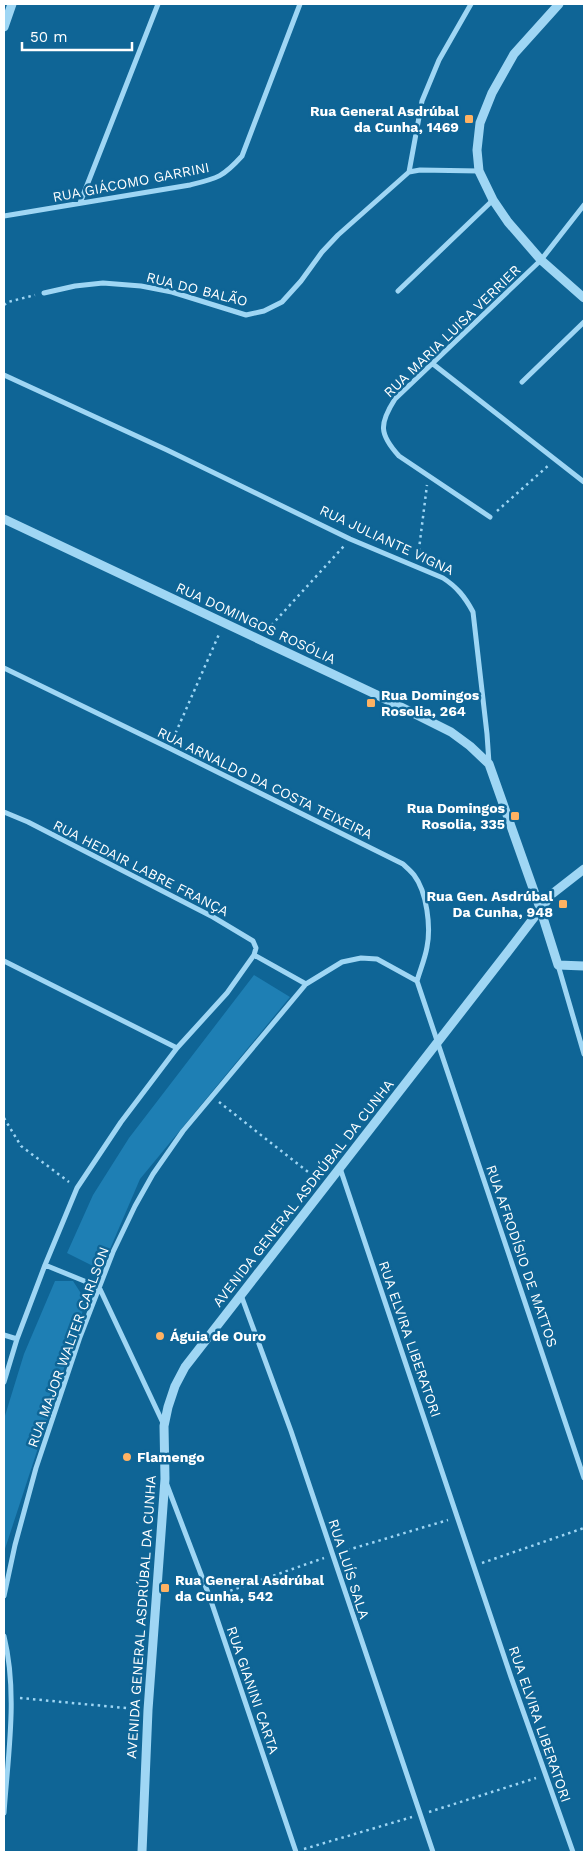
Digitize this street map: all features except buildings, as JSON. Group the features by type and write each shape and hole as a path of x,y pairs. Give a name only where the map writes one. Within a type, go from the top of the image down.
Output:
{"street":[{"path":"80,203 158,4"},
{"name":"RUA GIÁCOMO GARRINI","path":"4,216 190,185 212,180 228,172 242,156 300,4"},
{"path":"471,4 439,60 422,101 409,172 420,170 479,171"},
{"path":"559,4 514,54 492,93 480,123 477,150 479,171 493,200 508,222 540,260 584,298"},
{"path":"4,27 8,5"},
{"name":"RUA DO BALÃO","path":"44,293 75,286 103,283 141,286 172,292 246,314 264,311 282,302 338,234 409,172"},
{"path":"398,291 493,200"},
{"name":"RUA MARIA LUISA VERRIER","path":"490,517 399,456 387,443 383,430 385,415 395,398 433,364 540,260 584,205"},
{"path":"522,382 584,322"},
{"path":"433,364 584,482"},
{"name":"RUA JULIANTE VIGNA","path":"4,375 166,450 350,539 443,578 456,587 467,600 473,612 489,764 558,965"},
{"name":"RUA DOMINGOS ROSÓLIA","path":"4,519 431,721 451,732 470,746 489,764"},
{"name":"RUA ARNALDO DA COSTA TEIXEIRA","path":"4,668 403,864 414,875 420,885 428,914 429,934 427,948 417,981"},
{"name":"RUA HEDAIR LABRE FRANÇA","path":"4,812 28,822 213,917 253,941 256,948 254,955"},
{"name":"AVENIDA GENERAL ASDRÚBAL DA CUNHA","path":"144,1850 148,1710 165,1479 164,1426 175,1386 184,1367 540,908 554,892 584,869"},
{"path":"4,1382 17,1339 77,1188 121,1122 177,1048 227,993 254,955 306,984"},
{"name":"RUA MAJOR WALTER CARLSON","path":"4,1596 15,1545 36,1468 80,1337 116,1244 153,1174 183,1131 211,1096 306,984 342,962 361,958 377,960 417,981"},
{"path":"4,961 177,1048"},
{"path":"584,966 558,965 584,1054"},
{"path":"417,981 438,1041"},
{"name":"RUA AFRODÍSIO DE MATTOS","path":"438,1041 584,1478"},
{"name":"RUA ELVIRA LIBERATORI","path":"340,1168 573,1852"},
{"path":"45,1265 99,1287 164,1426"},
{"name":"RUA LUÍS SALA","path":"241,1295 291,1431 433,1852"},
{"path":"4,1335 17,1339"},
{"name":"RUA GIANINI CARTA","path":"165,1479 210,1598 296,1852"},
{"path":"4,1636 11,1675 12,1697 4,1813"}],"path":[{"path":"4,305 8,302 44,293"},
{"path":"490,517 556,459"},
{"path":"417,566 428,477"},
{"path":"266,632 350,539"},
{"path":"169,748 224,623"},
{"path":"211,1096 326,1186"},
{"path":"4,1118 21,1146 77,1188"},
{"path":"210,1598 333,1554 458,1517"},
{"path":"474,1566 584,1528"},
{"path":"12,1697 148,1710"}],"shaded area":[{"path":"254,975 290,997 140,1179 101,1270 67,1253 93,1195 129,1138"},
{"path":"55,1281 73,1281 86,1301 4,1552 4,1419 24,1354"}],"place":[{"name":"Rua General Asdrúbal da Cunha, 1469","path":"469,119"},
{"name":"Rua Domingos Rosolia, 264","path":"371,703"},
{"name":"Rua Domingos Rosolia, 335","path":"515,816"},
{"name":"Rua Gen. Asdrúbal Da Cunha, 948","path":"563,904"},
{"name":"Águia de Ouro","path":"160,1336"},
{"name":"Flamengo","path":"127,1457"},
{"name":"Rua General Asdrúbal da Cunha, 542","path":"165,1588"}]}
